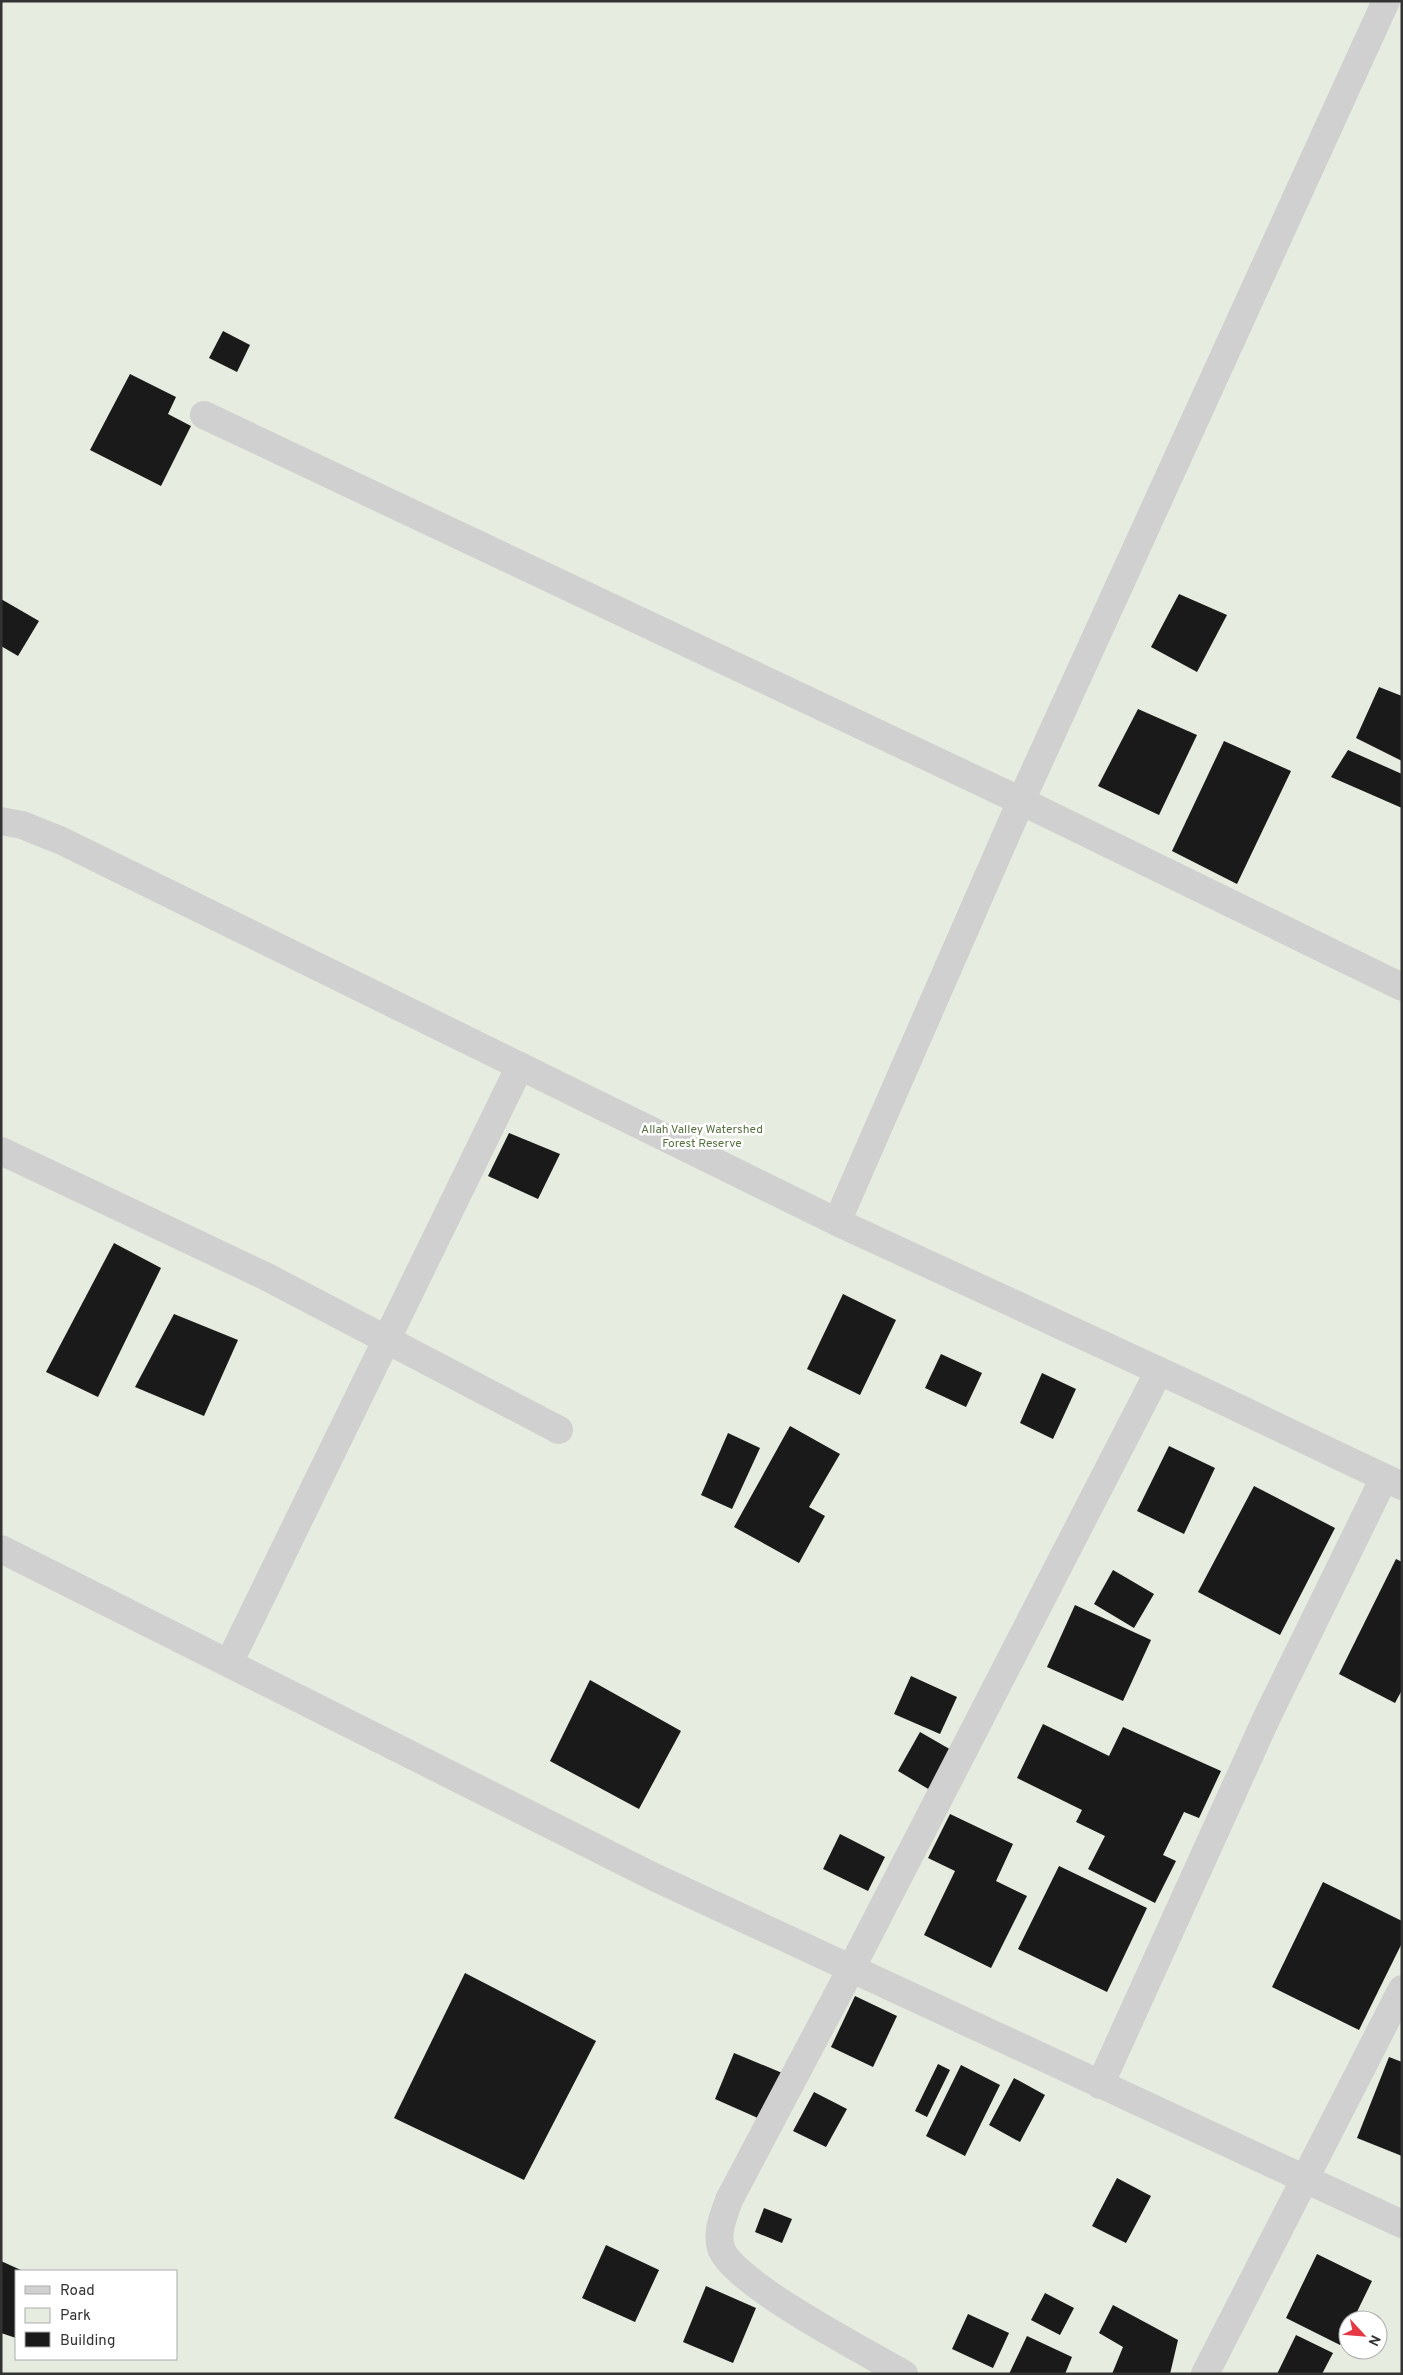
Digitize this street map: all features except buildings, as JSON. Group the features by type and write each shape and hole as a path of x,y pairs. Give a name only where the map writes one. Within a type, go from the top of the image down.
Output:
{"street":[{"path":"837,1222 1021,801 1386,1"},
{"path":"204,416 1021,801 1402,987"},
{"path":"1,821 22,825 62,841 837,1222 1393,1482 1266,1717 1100,2085"},
{"path":"229,1663 520,1066"},
{"path":"1,1151 267,1277 559,1430"},
{"path":"904,2374 772,2297 732,2265 721,2248 720,2224 729,2200 851,1969 1158,1371"},
{"path":"1,1549 654,1877 1402,2224"},
{"path":"1205,2374 1306,2180 1402,1989"}],"green space":[{"name":"Allah Valley Watershed Forest Reserve","path":"1,1 1402,1 1402,2374 1,2374"}]}
